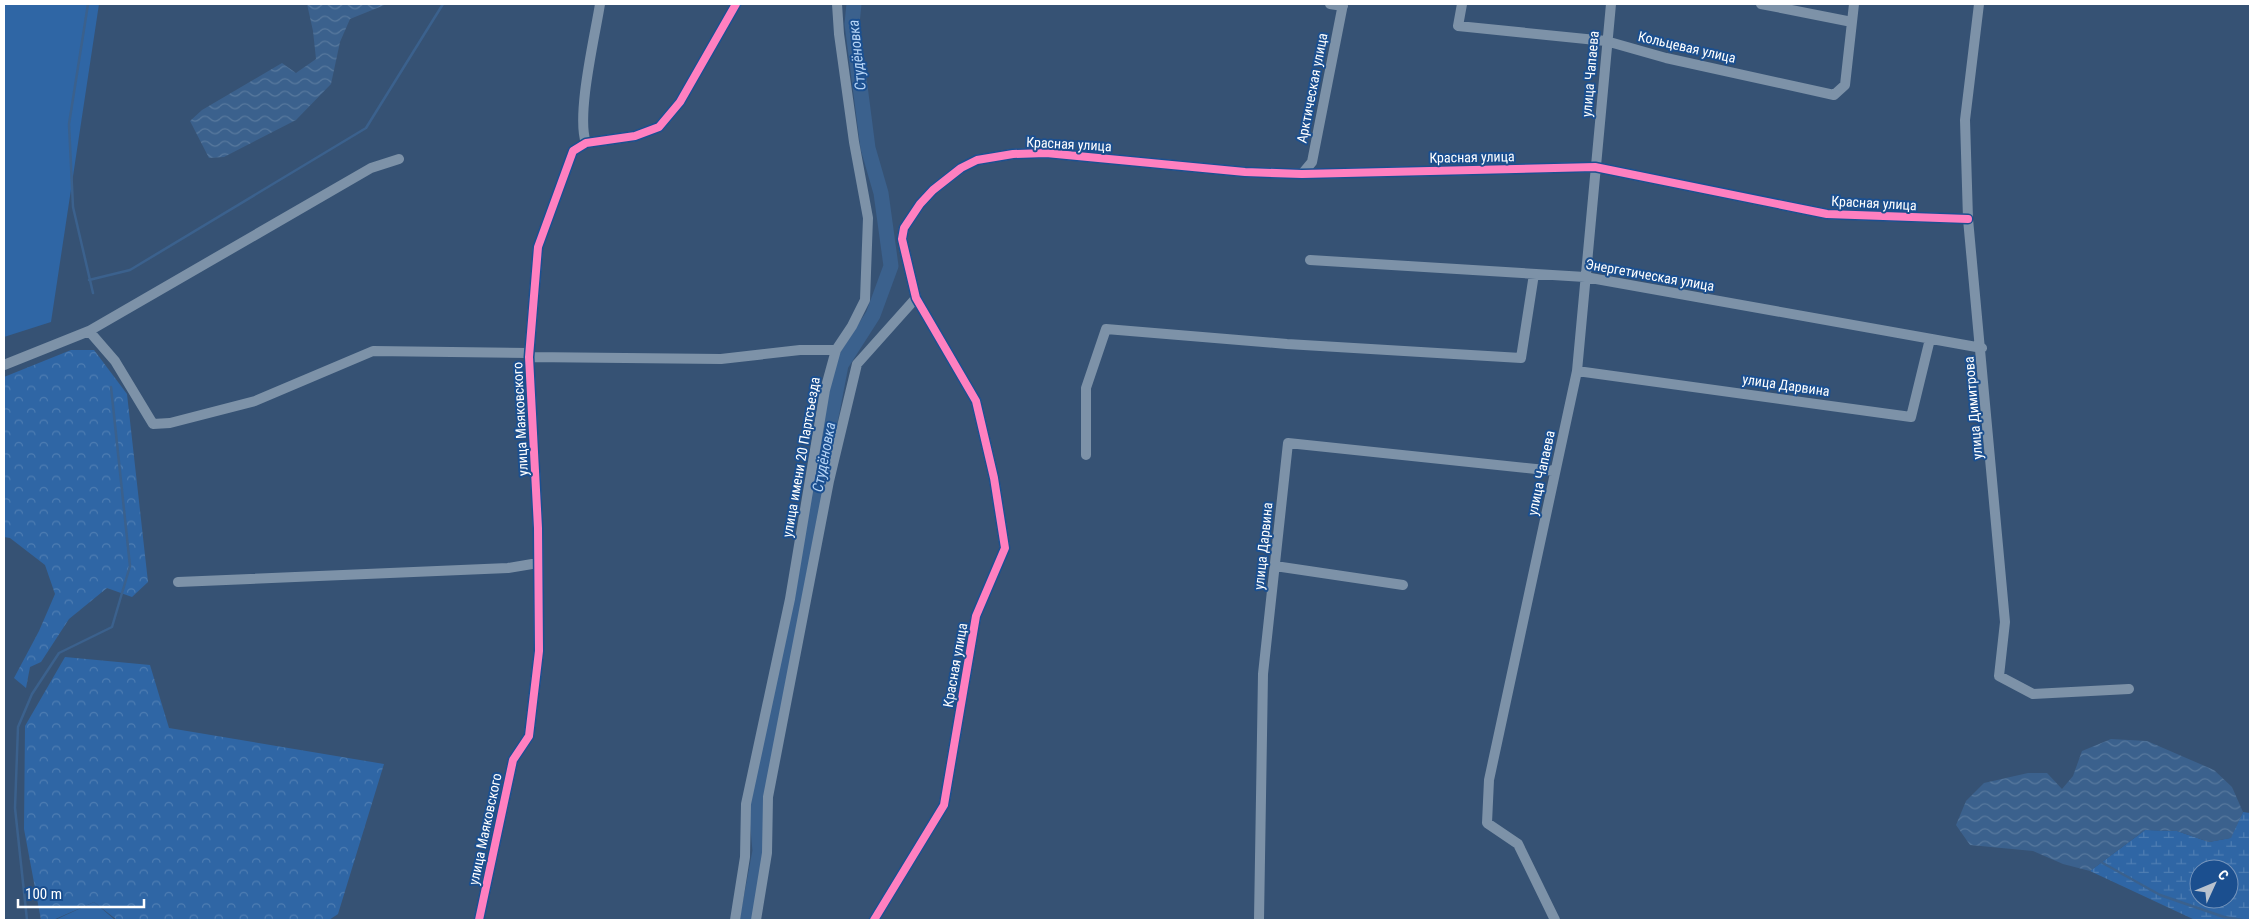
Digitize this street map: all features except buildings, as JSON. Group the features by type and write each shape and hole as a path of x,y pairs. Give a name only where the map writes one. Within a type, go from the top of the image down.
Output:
{"street":[{"path":"600,4 583,111 583,134 586,143 635,136 659,127 680,102 736,4"},
{"name":"улица имени 20 Партсъезда","path":"735,920 745,857 746,804 790,599 825,390 836,350 852,326 865,300 868,218 854,142 838,4"},
{"path":"1330,4 1343,5"},
{"name":"Кольцевая улица","path":"1462,4 1458,26 1606,42 1666,58 1834,96 1845,85 1854,4"},
{"name":"улица Чапаева","path":"1555,920 1518,844 1486,823 1489,780 1577,370 1611,4"},
{"path":"1762,4 1852,22"},
{"name":"улица Димитрова","path":"1979,4 1964,120 1968,219 1982,348 2005,622 2000,676 2033,694 2129,689"},
{"name":"Арктическая улица","path":"1302,174 1312,162 1343,5"},
{"name":"улица Маяковского","path":"479,920 513,760 529,736 539,651 538,563 529,355 538,247 573,150 586,143"},
{"name":"Красная улица","path":"874,920 944,805 976,616 1005,548 994,478 976,401 916,298 902,239 904,228 920,204 933,190 961,168 977,160 1013,154 1046,152 1245,172 1302,174 1596,167 1827,214 1968,219"},
{"path":"4,365 89,331 371,168 399,159"},
{"name":"Энергетическая улица","path":"1310,260 1585,277 1982,348"},
{"path":"1086,455 1086,388 1106,329 1286,344 1521,358 1534,274"},
{"path":"756,920 767,853 770,788 828,481 857,364 916,298"},
{"name":"улица Маяковского","path":"89,331 115,361 153,424 170,422 255,401 373,351 721,359 800,350 836,350"},
{"name":"улица Дарвина","path":"1577,370 1911,417 1930,339"},
{"name":"улица Дарвина","path":"1259,920 1263,674 1288,443 1555,471"},
{"path":"178,582 508,568 538,563"},
{"path":"1275,566 1403,585"}],"green space":[{"path":"4,4 99,4 51,322 4,337"},
{"path":"71,350 94,350 127,394 148,582 132,597 107,588 69,619 41,662 30,667 26,688 14,678 39,631 55,594 45,565 10,538 4,537 4,377"},
{"path":"65,657 150,665 169,728 384,764 338,914 329,920 117,920 94,902 53,920 41,920 24,829 25,726"},
{"path":"2243,812 2250,813 2250,920 2195,920 2090,871 2145,830 2177,831 2209,842 2230,838"},
{"path":"94,902 115,920 55,920"}],"water":[{"path":"307,4 387,4 350,19 340,42 331,84 296,120 224,157 209,158 190,121 202,110 282,63 296,73 316,59 313,31"},
{"path":"2111,739 2147,741 2214,770 2232,787 2243,812 2231,838 2209,842 2177,831 2145,830 2090,871 2063,864 2033,851 1970,845 1956,825 1966,801 1984,783 2028,773 2047,773 2062,789 2073,776 2082,751"}],"waterway":[{"path":"88,4 69,124 73,207 93,293"},
{"path":"89,280 130,270 366,128 443,4"},
{"name":"Студёновка","path":"747,920 760,851 756,807 841,365 873,315 891,266 881,193 868,148 852,24 854,4"},
{"path":"27,920 15,808 18,727 32,694 59,653 112,627 130,566 111,387"},
{"path":"2101,862 2160,895 2224,917 2242,920"}],"cycle path":[{"path":"479,920 513,760 529,736 539,651 538,528 529,357 538,247 573,151 586,143 635,136 659,127 680,102 736,4"},
{"path":"874,920 944,805 976,616 1005,548 994,478 976,401 916,298 902,239 904,228 920,204 933,190 961,168 977,160 1013,154 1046,153 1245,172 1302,174 1595,167 1827,214 1968,219"}]}
